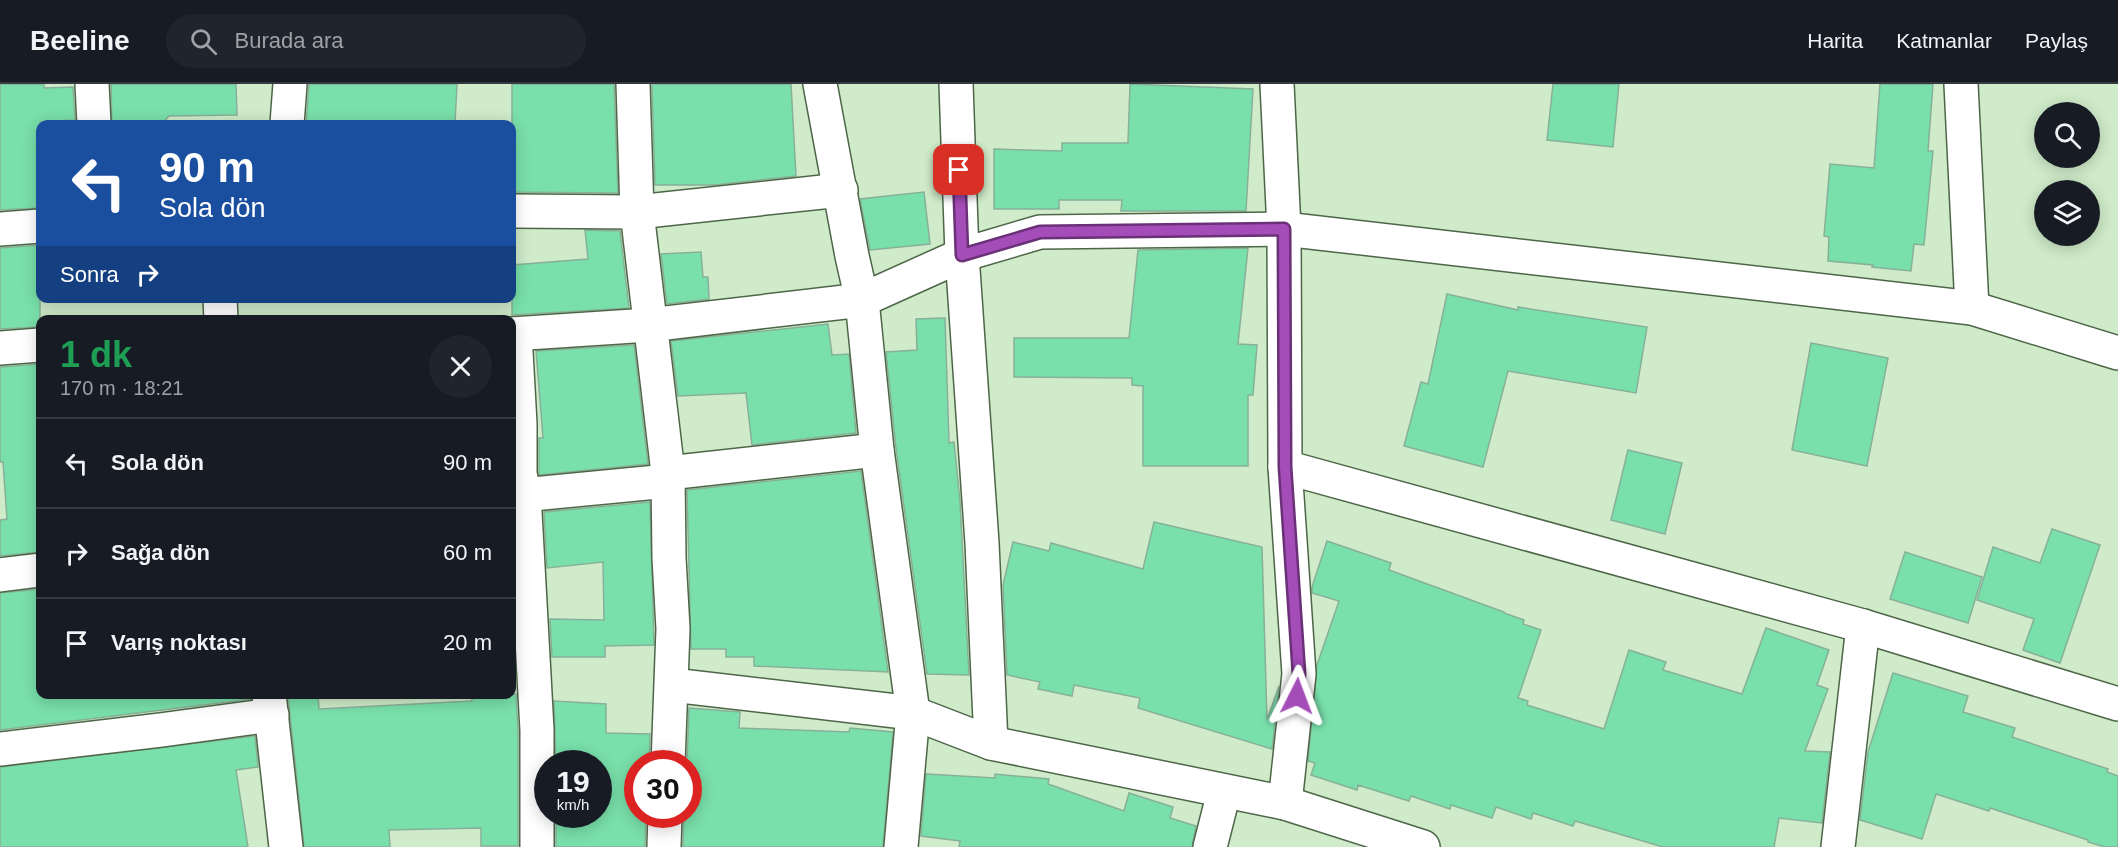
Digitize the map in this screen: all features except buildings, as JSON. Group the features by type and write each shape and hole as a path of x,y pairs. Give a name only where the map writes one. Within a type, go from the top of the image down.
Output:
{"street":[{"path":"92,84 94,120"},
{"path":"287,120 290,84"},
{"path":"633,84 637,212 668,477 669,558 674,629 669,750"},
{"path":"820,84 862,300 877,450 913,713 901,847"},
{"path":"956,84 962,255 982,543 991,743"},
{"path":"1277,84 1284,229 1285,467 1299,674 1285,803"},
{"path":"1960,84 1972,308"},
{"path":"516,211 637,212 841,190"},
{"path":"0,229 36,226"},
{"path":"516,334 649,325 862,300 962,255 1040,232 1284,229 1972,308 2118,352"},
{"path":"0,348 36,345"},
{"path":"516,373 520,424 518,495 537,730 537,847"},
{"path":"518,495 877,450"},
{"path":"1285,467 1863,626 2118,704"},
{"path":"0,575 36,570"},
{"path":"1838,847 1863,626"},
{"path":"672,685 913,713 991,743 1285,803 1423,847"},
{"path":"0,749 161,730 270,705 286,847"},
{"path":"1210,847 1224,792"},
{"path":"664,847 665,828"}],"route":[{"path":"959,170 962,255 1040,232 1284,229 1285,467 1299,674 1297,696"}]}
